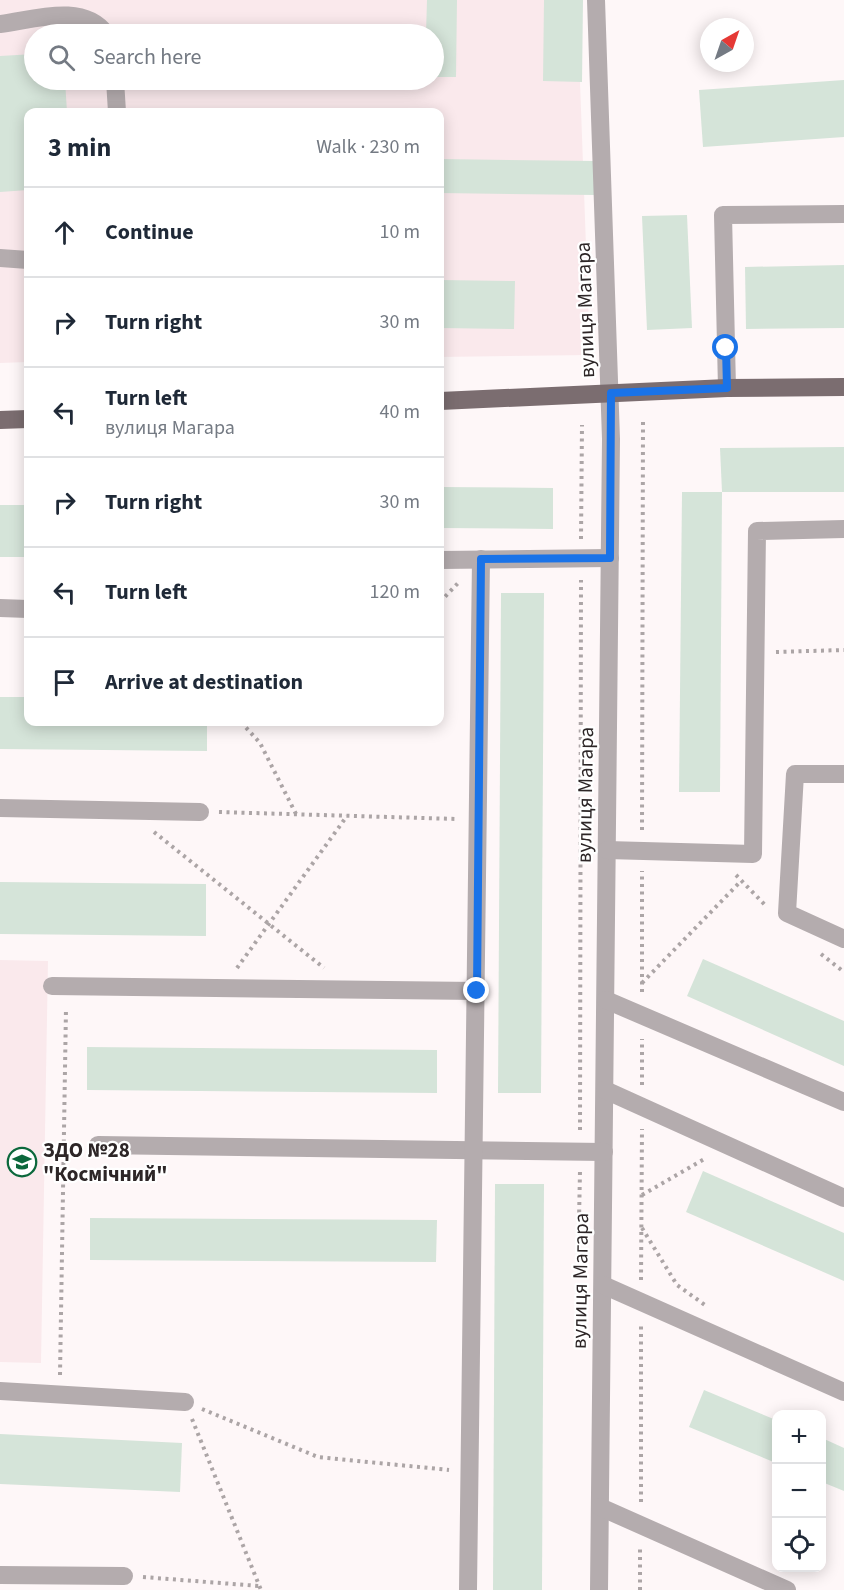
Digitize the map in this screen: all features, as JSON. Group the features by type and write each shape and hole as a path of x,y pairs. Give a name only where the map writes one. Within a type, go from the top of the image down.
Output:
{"main road":[{"path":"444,401 727,388 844,387"},
{"path":"0,420 24,419"}],"street":[{"name":"вулиця Магара","path":"596,0 611,393 599,1590"},
{"path":"0,24 70,14 89,19 95,24"},
{"path":"116,90 117,108"},
{"path":"727,388 723,215 844,214"},
{"path":"0,258 24,260"},
{"path":"607,850 753,854 757,531 844,529"},
{"path":"444,560 610,558"},
{"path":"468,1590 481,559"},
{"path":"0,608 24,609"},
{"path":"844,774 795,774 787,913 844,939"},
{"path":"0,808 200,812"},
{"path":"59,986 477,991"},
{"path":"606,1000 844,1102"},
{"path":"605,1090 844,1198"},
{"path":"98,1145 604,1152"},
{"path":"603,1285 844,1392"},
{"path":"0,1391 185,1402"},
{"path":"600,1507 788,1590"},
{"path":"0,1575 124,1576"}],"path":[{"path":"579,1227 582,425"},
{"path":"756,653 844,650"},
{"path":"245,726 261,743 296,814"},
{"path":"200,812 479,819"},
{"path":"223,988 348,815"},
{"path":"153,832 350,990"},
{"path":"642,983 741,881"},
{"path":"59,986 60,1395"},
{"path":"642,1195 727,1145"},
{"path":"642,1228 677,1285 712,1310"},
{"path":"185,1402 318,1457 470,1473"},
{"path":"124,1576 260,1588 185,1402"}],"shaded area":[{"path":"0,0 577,0 590,355 444,357 444,108 24,108 24,362 0,363"},
{"name":"ЗДО №28 \"Космічний\"","path":"0,960 48,961 41,1363 0,1362"}],"building":[{"path":"427,0 457,0 456,77 444,77 444,24 426,24"},
{"path":"544,0 583,0 582,82 543,81"},
{"path":"24,55 24,90 66,90 67,108 24,108 24,190 0,192 0,56"},
{"path":"844,80 844,137 703,147 699,90"},
{"path":"444,159 595,161 595,195 444,193"},
{"path":"687,215 692,328 647,330 642,216"},
{"path":"844,265 844,328 746,329 745,267"},
{"path":"444,280 515,281 514,329 444,328"},
{"path":"844,447 844,492 722,492 720,448"},
{"path":"444,487 553,488 553,529 444,528"},
{"path":"682,492 722,492 720,792 679,792"},
{"path":"0,505 24,505 24,557 0,557"},
{"path":"501,593 544,593 541,1093 498,1093"},
{"path":"0,697 24,697 24,726 207,726 207,751 0,749"},
{"path":"0,882 206,884 206,936 0,934"},
{"path":"703,959 844,1021 844,1066 687,996"},
{"path":"87,1047 437,1050 437,1093 87,1090"},
{"path":"703,1171 844,1233 844,1281 686,1212"},
{"path":"495,1184 544,1184 542,1590 493,1590"},
{"path":"90,1218 437,1220 436,1262 90,1260"},
{"path":"704,1390 772,1418 772,1461 689,1427"},
{"path":"0,1434 182,1443 180,1492 0,1484"},
{"path":"826,1440 844,1448 844,1491 826,1484"}],"place":[{"name":"ЗДО №28 \"Космічний\"","path":"22,1162"}],"route":[{"path":"477,991 481,559 610,558 611,393 727,388 726,348"}]}
